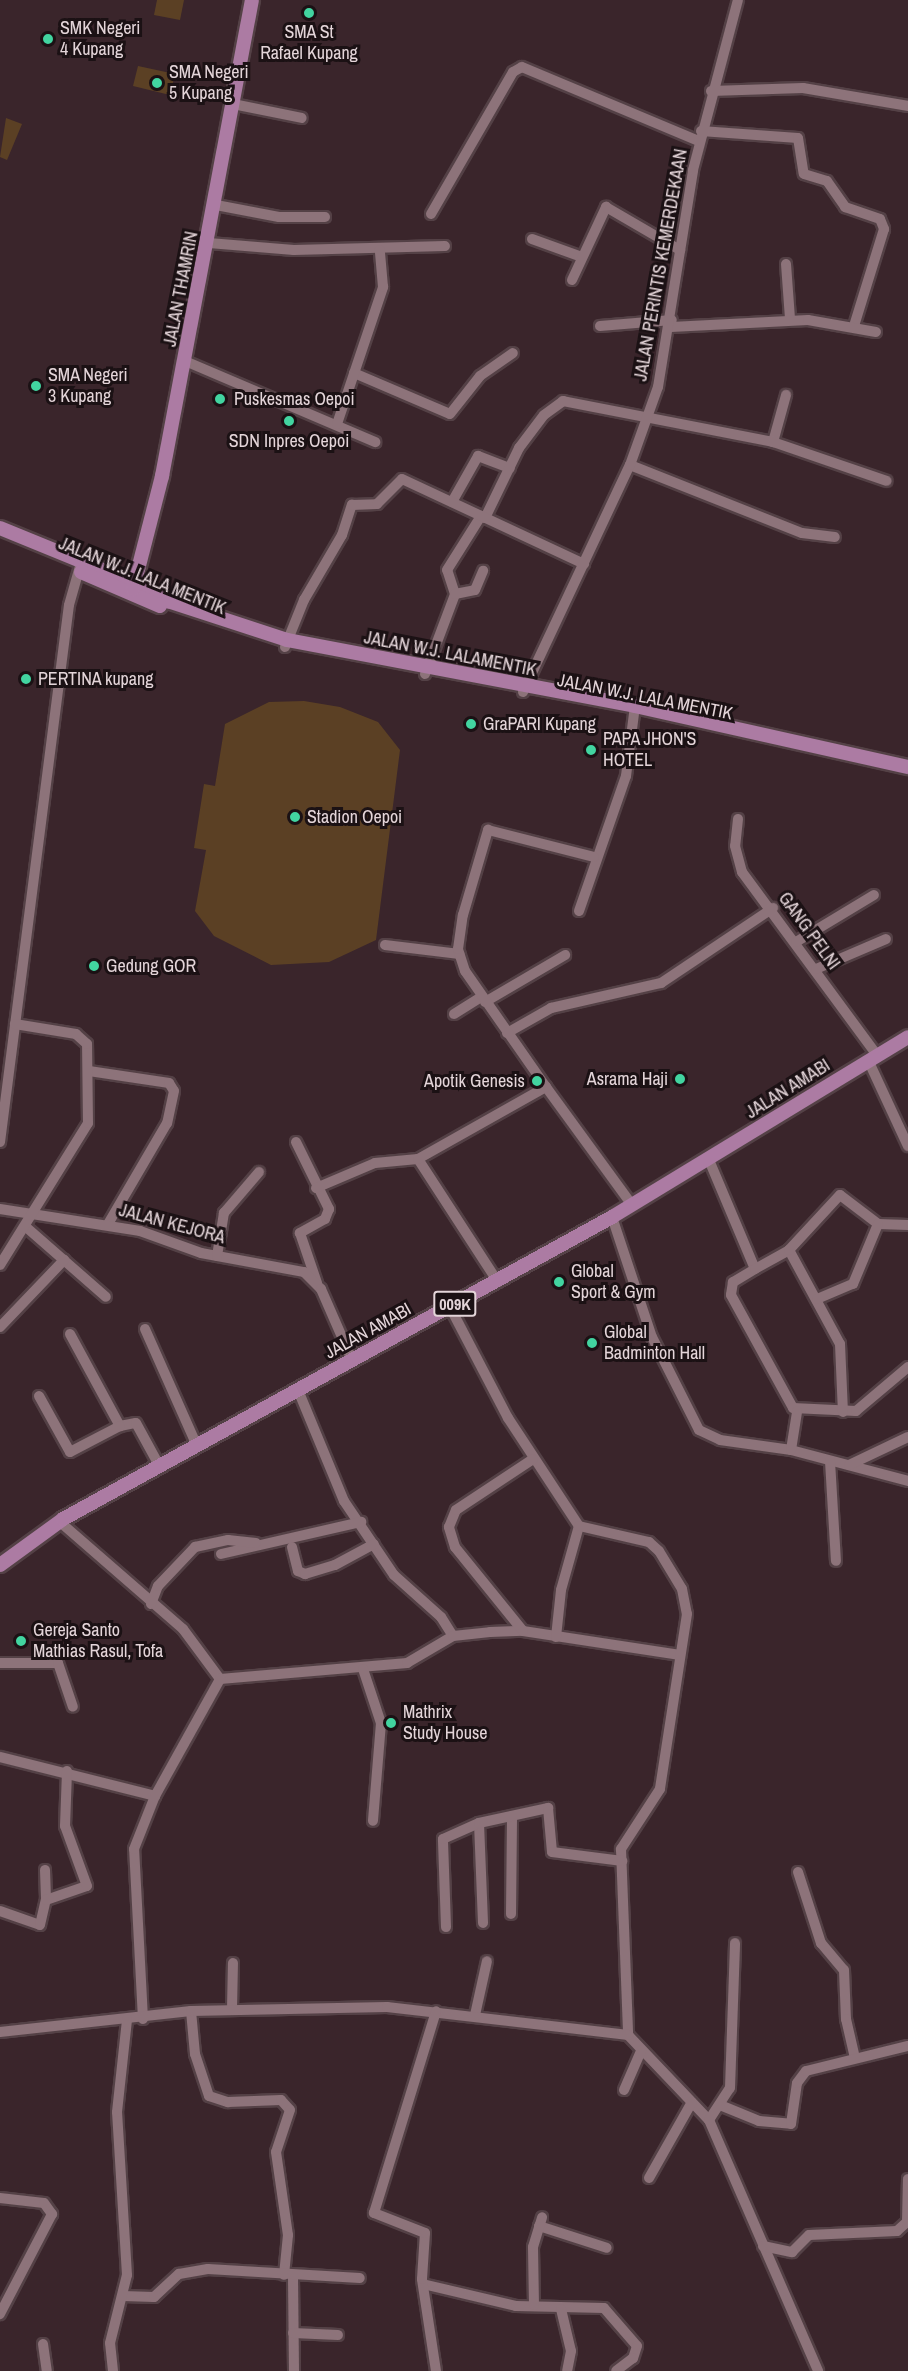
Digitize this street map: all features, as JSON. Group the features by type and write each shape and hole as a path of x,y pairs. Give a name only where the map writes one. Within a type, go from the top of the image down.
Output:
{"main road":[{"name":"JALAN THAMRIN","path":"134,588 185,361 216,204 252,0"},
{"path":"0,528 78,566 286,644"},
{"name":"JALAN W.J. LALA MENTIK","path":"0,538 78,566"},
{"name":"JALAN W.J. LALA MENTIK","path":"286,644 634,710 908,769"},
{"name":"JALAN AMABI","path":"0,1565 60,1522 612,1217 908,1037"}],"street":[{"name":"JALAN PERINTIS KEMERDEKAAN","path":"531,690 584,564 630,465 648,417 671,323 680,250 700,136 738,0"},
{"path":"431,214 513,72 522,67 700,136 798,138 804,174 827,181 844,207 880,219 884,229 854,326"},
{"path":"711,91 802,88 908,106"},
{"path":"233,104 302,118"},
{"path":"216,204 279,217 325,217"},
{"path":"572,280 606,207 680,250"},
{"path":"532,239 582,257"},
{"path":"208,243 380,250 445,246"},
{"path":"336,424 383,287 380,250"},
{"path":"786,264 790,319"},
{"path":"600,326 790,319 854,326 876,332"},
{"path":"354,373 445,413 480,376 513,353"},
{"path":"185,361 375,442"},
{"path":"773,442 786,395"},
{"path":"426,670 455,594 447,570 483,517 529,434 558,402 586,402 773,442 887,482"},
{"path":"452,502 478,456 510,468"},
{"path":"630,465 801,532 835,537"},
{"path":"286,644 355,503 377,504 402,479 584,564"},
{"path":"0,1142 78,566"},
{"path":"455,594 475,590 483,571"},
{"path":"579,911 594,857 626,776 634,710"},
{"name":"GANG PELNI","path":"738,819 737,860 816,969 873,1058 908,1146"},
{"path":"594,857 488,830 467,894 459,954 483,999 507,1034 632,1205"},
{"path":"796,942 874,895"},
{"path":"507,1034 551,1008 662,983 774,908"},
{"path":"816,969 886,939"},
{"path":"385,945 459,954"},
{"path":"454,1014 565,955"},
{"path":"0,1265 35,1214 87,1128 89,1071 87,1044 80,1036 15,1024"},
{"path":"89,1071 169,1083 174,1091 167,1124 108,1224"},
{"path":"316,1188 375,1163 418,1159 546,1087"},
{"path":"296,1142 329,1212 300,1233 317,1283 352,1360"},
{"path":"418,1159 498,1282"},
{"path":"709,1160 755,1269"},
{"path":"217,1256 224,1213 258,1172"},
{"path":"791,1450 797,1411 731,1295 733,1281 789,1250 840,1195 878,1224 908,1225"},
{"name":"JALAN KEJORA","path":"0,1209 108,1224 217,1256 294,1268 317,1283"},
{"path":"612,1217 652,1337 699,1431 720,1440 791,1450 908,1481"},
{"path":"817,1299 853,1284 878,1224"},
{"path":"26,1227 106,1297"},
{"path":"789,1250 840,1344 843,1412"},
{"path":"0,1327 64,1260"},
{"path":"450,1307 533,1459 579,1526 649,1542 682,1589 687,1614 660,1789 621,1849 628,2035 709,2120 818,2371"},
{"path":"145,1329 198,1446"},
{"path":"70,1334 86,1357 120,1426"},
{"path":"797,1411 843,1412 863,1408 908,1367"},
{"path":"298,1390 344,1501 361,1522 374,1544 453,1636"},
{"path":"39,1396 70,1452 120,1426 136,1423 160,1467"},
{"path":"849,1465 908,1437"},
{"path":"524,1631 455,1547 449,1527 456,1510 533,1459"},
{"path":"830,1461 836,1561"},
{"path":"60,1522 151,1604 183,1629 220,1679"},
{"path":"221,1554 361,1522"},
{"path":"556,1637 561,1590 579,1526"},
{"path":"151,1604 158,1586 195,1547 228,1540 262,1544"},
{"path":"292,1547 298,1571 305,1574 335,1565 374,1544"},
{"path":"220,1679 363,1669 416,1660 453,1636 524,1631 680,1656"},
{"path":"0,1663 58,1663 74,1707"},
{"path":"363,1669 381,1723 373,1821"},
{"path":"143,2019 132,1866 155,1796 220,1679"},
{"path":"0,1757 67,1771 155,1796"},
{"path":"46,1900 88,1883 65,1826 67,1771"},
{"path":"446,1927 443,1839 479,1823 548,1808 552,1852 622,1861"},
{"path":"511,1914 512,1816"},
{"path":"479,1823 483,1923"},
{"path":"0,1911 40,1924 46,1900 45,1870"},
{"path":"798,1872 821,1942 844,1970 846,2019 855,2057"},
{"path":"709,2120 730,2088 735,1943"},
{"path":"475,2015 487,1961"},
{"path":"232,2009 233,1963"},
{"path":"0,2032 143,2019 191,2011 232,2009 436,2011 475,2015 533,2027 628,2035"},
{"path":"191,2011 195,2054 209,2096 228,2102 281,2100 290,2110 276,2152 288,2235 288,2276 294,2371"},
{"path":"435,2371 427,2328 427,2285 422,2276 425,2233 374,2213 436,2011"},
{"path":"113,2371 110,2343 123,2296 127,2262 117,2112 128,2020"},
{"path":"720,2105 759,2121 791,2124 799,2078 855,2057 908,2046"},
{"path":"624,2090 641,2051"},
{"path":"649,2178 692,2102"},
{"path":"763,2246 792,2252 806,2236 887,2233 906,2227 908,2180"},
{"path":"0,2198 44,2203 52,2214 0,2314"},
{"path":"534,2305 533,2254 541,2221 607,2248"},
{"path":"123,2296 154,2297 180,2274 197,2270 360,2278"},
{"path":"427,2285 507,2305 534,2305 561,2309 601,2307 633,2339 637,2353 616,2371"},
{"path":"561,2309 571,2351 567,2371"},
{"path":"292,2333 338,2335"},
{"path":"43,2344 47,2371"}],"shaded area":[{"path":"157,0 184,0 180,20 154,15"},
{"path":"138,66 175,74 170,95 133,86"},
{"path":"6,118 22,124 7,160 0,157"},
{"name":"Stadion Oepoi","path":"304,701 340,707 378,722 400,750 376,940 329,962 271,965 214,936 195,911 206,850 194,848 204,784 215,786 225,724 269,702"}],"place":[{"name":"SMA St Rafael Kupang","path":"309,13"},
{"name":"SMK Negeri 4 Kupang","path":"48,39"},
{"name":"SMA Negeri 5 Kupang","path":"157,83"},
{"name":"SMA Negeri 3 Kupang","path":"36,386"},
{"name":"Puskesmas Oepoi","path":"220,399"},
{"name":"SDN Inpres Oepoi","path":"289,421"},
{"name":"PERTINA kupang","path":"26,679"},
{"name":"GraPARI Kupang","path":"471,724"},
{"name":"PAPA JHON'S HOTEL","path":"591,750"},
{"name":"Stadion Oepoi","path":"295,817"},
{"name":"Gedung GOR","path":"94,966"},
{"name":"Asrama Haji","path":"680,1079"},
{"name":"Apotik Genesis","path":"537,1081"},
{"name":"Global Sport & Gym","path":"559,1282"},
{"name":"Global Badminton Hall","path":"592,1343"},
{"name":"Gereja Santo Mathias Rasul, Tofa","path":"21,1641"},
{"name":"Mathrix Study House","path":"391,1723"}]}
